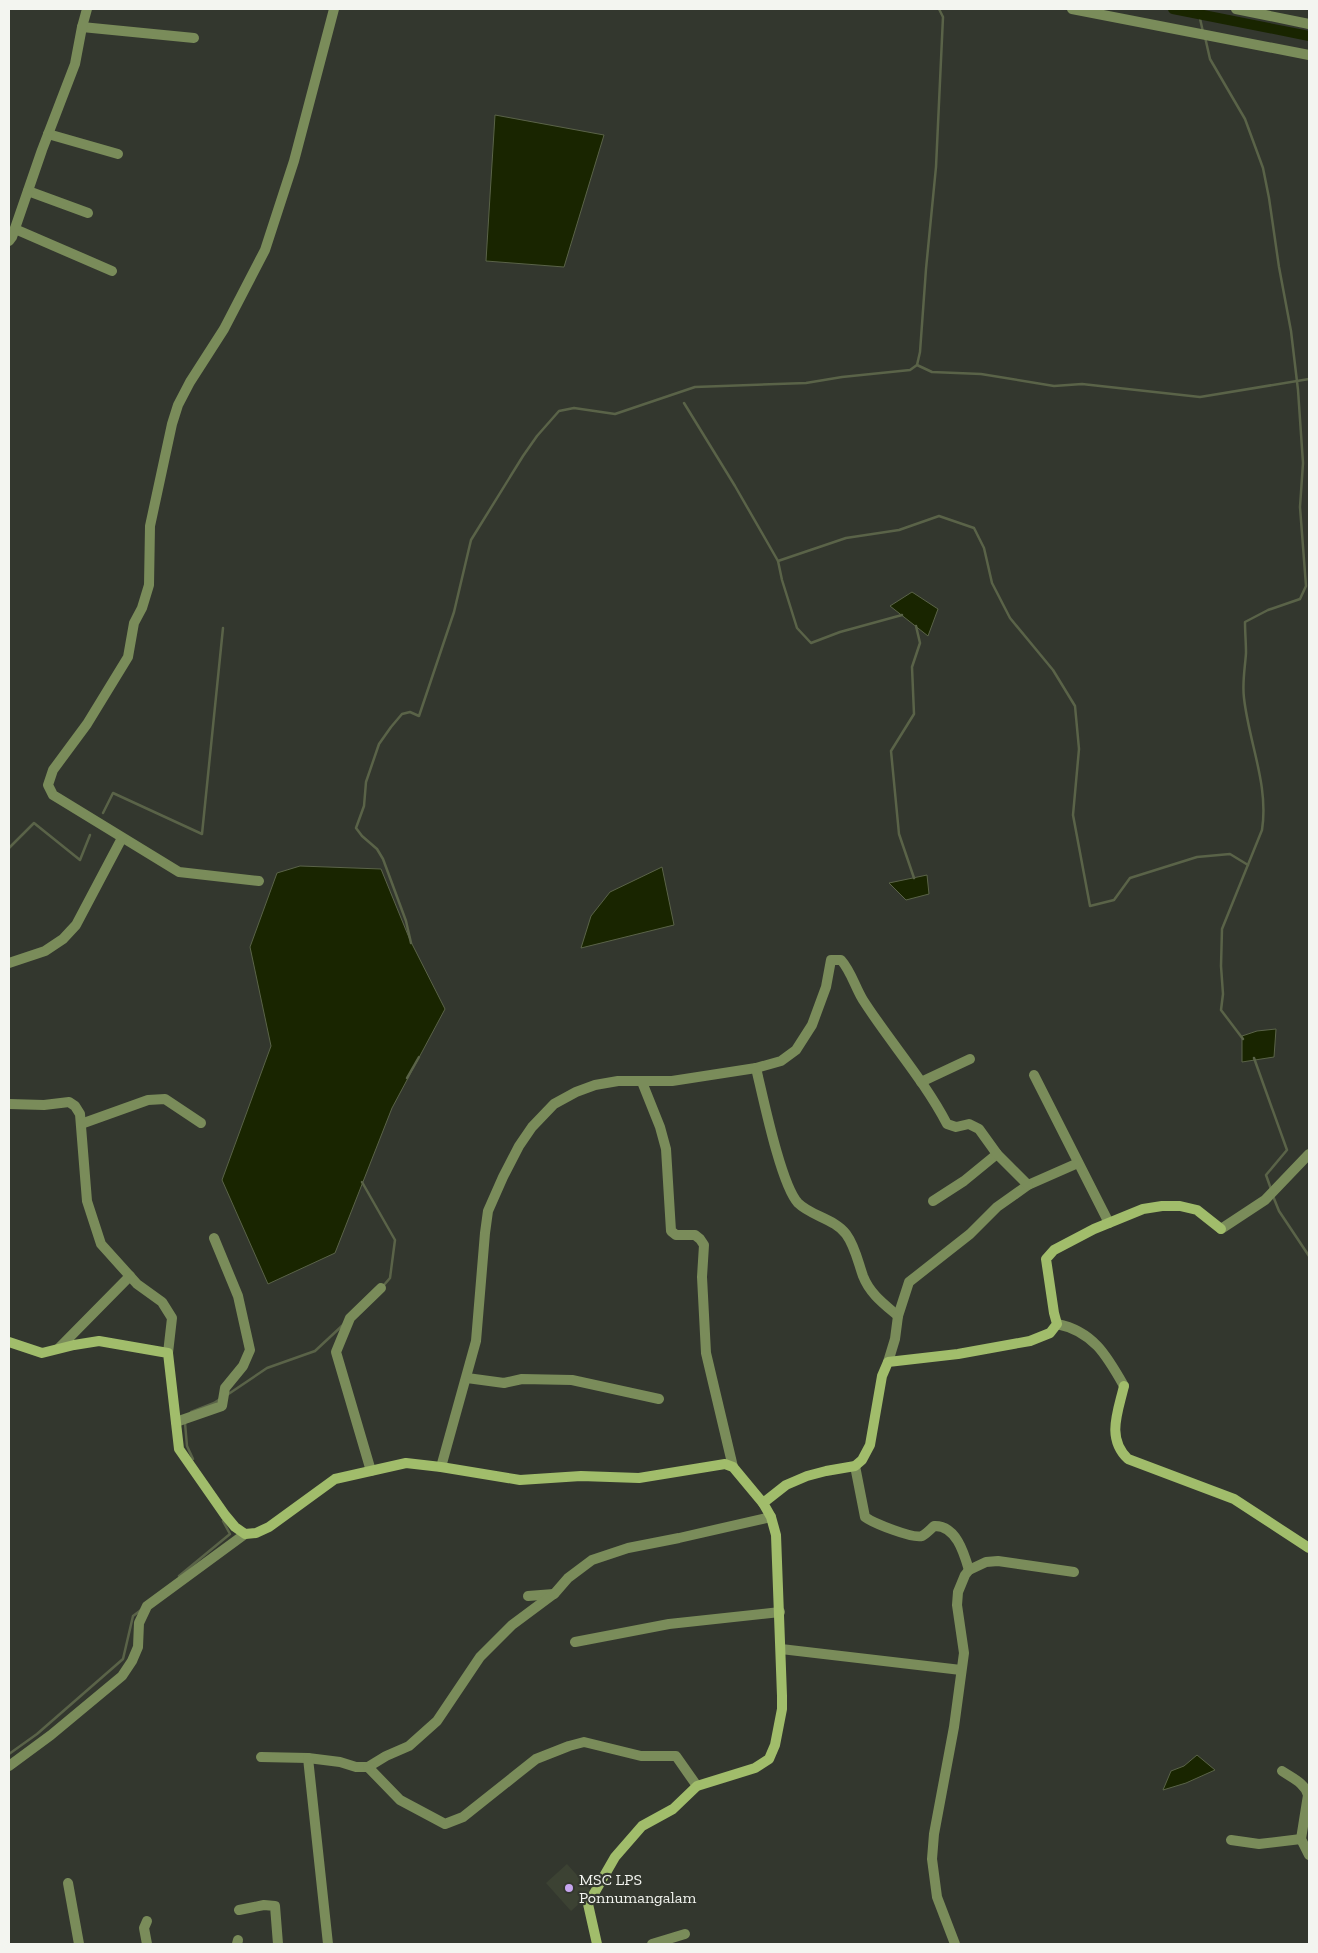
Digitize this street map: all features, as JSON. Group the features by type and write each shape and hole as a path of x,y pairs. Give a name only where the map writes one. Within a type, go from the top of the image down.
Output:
{"street":[{"path":"9,241 75,64 87,9"},
{"path":"258,881 178,872 53,795 48,786 50,776 87,724 128,657 134,624 142,608 149,585 150,526 172,424 178,405 190,382 224,329 265,250 291,170 334,9"},
{"path":"1072,9 1309,55"},
{"path":"1236,9 1309,24"},
{"path":"82,27 194,38"},
{"path":"48,134 118,154"},
{"path":"28,190 88,213"},
{"path":"15,229 112,271"},
{"path":"9,963 45,951 63,939 76,924 122,838"},
{"path":"441,1467 476,1341 488,1211 519,1146 532,1127 554,1104 576,1092 595,1085 618,1081 672,1081 756,1068 781,1061 796,1050 812,1025 826,987 831,960 841,960 847,967 863,999 921,1082 947,1124 951,1127 969,1124 979,1129 997,1154 1028,1185"},
{"path":"921,1082 970,1059"},
{"path":"756,1068 784,1175 798,1203 844,1231 850,1239 864,1278 871,1291 898,1316"},
{"path":"1034,1075 1109,1224"},
{"path":"596,1944 588,1904 615,1857 642,1826 672,1809 697,1786 755,1768 769,1759 775,1745 782,1709 776,1535 771,1517 763,1503 733,1467 706,1352 702,1277 704,1245 695,1236 676,1235 671,1231 666,1149 660,1127 642,1082"},
{"path":"81,1124 148,1100 165,1099 201,1123"},
{"path":"9,1104 44,1105 69,1102 75,1106 80,1114 87,1201 101,1244 137,1284 162,1302 172,1318 168,1353 179,1449 235,1528 245,1534"},
{"path":"933,1201 964,1181 997,1154"},
{"path":"1057,1324 1046,1259 1054,1250 1094,1228 1109,1224 1143,1209 1162,1206 1180,1206 1197,1210 1221,1229 1267,1197 1309,1154"},
{"path":"763,1503 786,1485 806,1476 856,1466 862,1460 870,1444 882,1376 895,1339 898,1316 909,1282 970,1234 997,1207 1028,1185 1078,1163"},
{"path":"176,1422 222,1406 225,1388 243,1366 250,1350 238,1296 214,1238"},
{"path":"59,1348 130,1276"},
{"path":"371,1471 336,1352 350,1318 381,1288"},
{"path":"888,1362 958,1354 1030,1342 1050,1333 1057,1324"},
{"path":"1057,1324 1072,1327 1082,1332 1111,1362 1124,1386 1115,1437 1119,1450 1128,1459 1234,1499 1309,1548"},
{"path":"9,1342 42,1353 99,1341 168,1353"},
{"path":"467,1378 504,1383 522,1379 572,1380 659,1399"},
{"path":"9,1766 51,1735 122,1676 132,1661 138,1647 139,1623 147,1606 245,1534 256,1533 269,1527 335,1479 406,1463 520,1480 581,1476 638,1478 706,1466 725,1464 733,1467"},
{"path":"856,1466 865,1518 885,1527 918,1536 924,1536 934,1526 941,1526 954,1536 961,1545 969,1570"},
{"path":"261,1756 308,1758 340,1762 356,1767 368,1767 386,1756 409,1746 437,1721 480,1657 512,1624 555,1594 568,1578 592,1560 628,1548 771,1517"},
{"path":"955,1944 937,1896 932,1859 934,1834 954,1728 964,1653 957,1605 958,1592 969,1570 986,1562 998,1561 1074,1572"},
{"path":"528,1596 555,1594"},
{"path":"575,1642 669,1624 780,1612"},
{"path":"781,1649 961,1670"},
{"path":"368,1767 400,1800 445,1824 464,1817 536,1759 584,1742 641,1756 676,1756 697,1786"},
{"path":"308,1758 328,1944"},
{"path":"1282,1771 1299,1782 1306,1789 1308,1795 1301,1840 1309,1855"},
{"path":"1231,1840 1260,1844 1301,1840"},
{"path":"68,1883 79,1944"},
{"path":"239,1910 264,1905 275,1906 278,1944"},
{"path":"147,1921 144,1928 147,1944"},
{"path":"652,1944 685,1934"}],"shaded area":[{"path":"495,115 604,135 564,267 486,261"},
{"path":"912,592 938,609 928,636 890,606"},
{"path":"300,866 381,869 410,940 445,1009 392,1108 335,1253 268,1284 222,1180 271,1046 250,947 277,873"},
{"path":"662,867 674,925 581,948 591,916 610,892"},
{"path":"927,875 929,894 906,900 889,883"},
{"path":"1276,1029 1274,1057 1242,1062 1242,1036 1257,1031"},
{"path":"1197,1755 1215,1770 1186,1783 1163,1790 1171,1771 1184,1766"},
{"name":"MSC LPS Ponnumangalam","path":"567,1864 592,1892 571,1911 546,1883"}],"waterway":[{"path":"411,943 406,921 383,859 377,849 356,828 364,806 366,782 379,744 391,727 402,714 410,712 419,716 454,612 471,540 537,436 559,411 574,408 615,414 695,387 806,383 910,370 917,365 920,352 936,167 943,17 939,9"},
{"path":"1173,9 1309,36"},
{"path":"1199,14 1203,32"},
{"path":"1205,37 1210,59 1245,119 1263,168 1291,331 1298,390 1303,463 1300,507 1306,586 1300,599 1268,610 1245,622 1244,698 1261,780 1263,797 1262,830 1222,929 1221,966 1223,994 1221,1010 1243,1039"},
{"path":"917,365 932,372 981,374 1054,386 1082,384 1200,397 1309,379"},
{"path":"684,403 778,561 846,538 899,530 939,516 974,528 984,548 992,583 1010,618 1053,670 1075,706 1079,749 1073,815 1090,906 1114,900 1130,878 1197,857 1230,854 1248,865"},
{"path":"778,561 797,628 811,643 840,632 902,615"},
{"path":"914,878 899,834 891,751 914,714 912,667 920,643 916,626"},
{"path":"103,813 113,793 202,834 223,628"},
{"path":"9,848 34,823 80,860 90,835"},
{"path":"407,1078 419,1057"},
{"path":"1254,1058 1287,1150 1266,1175 1271,1189"},
{"path":"362,1182 395,1240 390,1278 384,1285"},
{"path":"1273,1196 1279,1211 1309,1256"},
{"path":"227,1395 267,1368 315,1351 344,1324"},
{"path":"191,1412 220,1399"},
{"path":"185,1423 187,1446 193,1459"},
{"path":"179,1576 230,1534 223,1521"},
{"path":"9,1754 37,1734 123,1659 133,1616 141,1610"}],"place":[{"name":"MSC LPS Ponnumangalam","path":"569,1888"}]}
